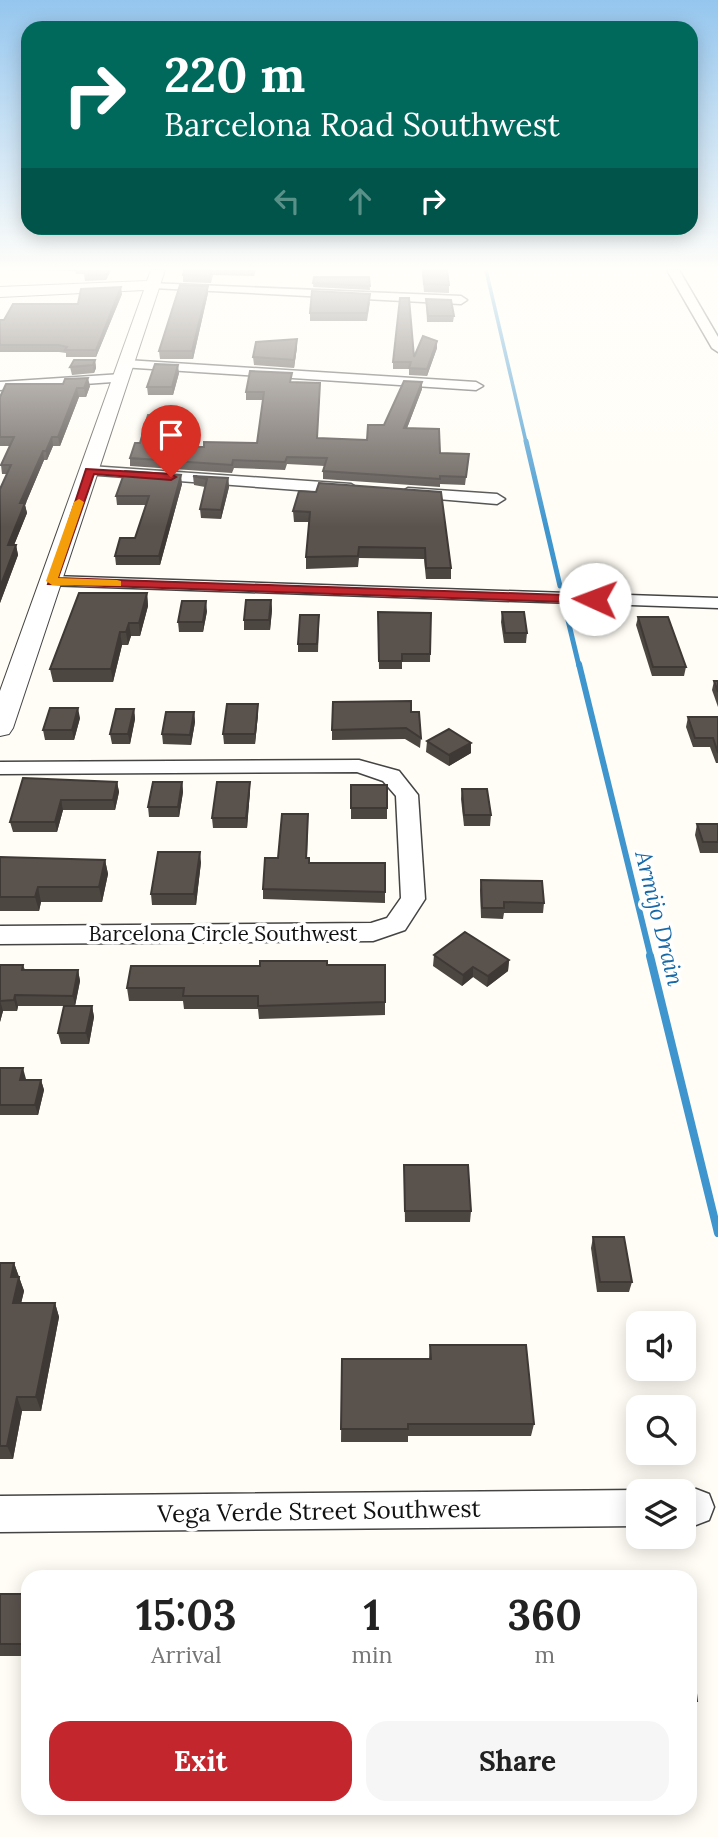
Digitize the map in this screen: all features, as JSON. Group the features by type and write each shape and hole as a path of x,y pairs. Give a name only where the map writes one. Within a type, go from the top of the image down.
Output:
{"street":[{"path":"0,729 129,356"},
{"path":"0,386 124,371 476,386"},
{"path":"90,471 361,490"},
{"path":"388,492 497,499"},
{"path":"52,581 718,603"},
{"name":"Barcelona Circle Southwest","path":"0,768 359,766 391,776 407,795 413,900 396,924 373,932 0,934"},
{"name":"Vega Verde Street Southwest","path":"0,1514 626,1508"}],"building":[{"path":"253,356 295,356 294,360"},
{"path":"394,356 432,356 427,369 409,368 411,362 393,362"},
{"path":"74,360 95,360 93,365 70,367"},
{"path":"155,364 178,365 172,387 147,387"},
{"path":"250,371 292,373 290,382 320,383 317,438 367,440 368,425 384,425 404,381 422,382 404,428 439,429 440,453 469,454 466,477 440,476 440,479 323,471 327,458 287,457 285,462 233,460 232,465 130,458 135,443 140,443 148,415 169,415 163,437 180,437 178,447 204,447 204,442 257,443 264,392 246,392"},
{"path":"88,378 84,388 77,388 58,437 52,437 46,451 43,451 20,503 25,503 8,545 16,545 0,587 0,489 11,465 1,465 14,437 0,437 0,397 6,384 63,384 65,379"},
{"path":"125,471 181,475 159,556 115,556 120,538 135,538 149,496 116,496"},
{"path":"193,476 228,478 221,510 200,509 207,479"},
{"path":"319,483 441,492 451,568 426,568 425,548 359,547 358,556 306,557 310,512 293,511 299,491 316,492"},
{"path":"79,593 147,593 139,623 129,623 126,632 120,632 111,669 50,669"},
{"path":"246,600 271,600 269,620 244,620"},
{"path":"182,601 206,601 203,622 178,622"},
{"path":"378,612 431,613 430,654 402,654 402,661 379,661"},
{"path":"502,612 524,612 527,633 505,633"},
{"path":"300,615 319,615 317,644 298,644"},
{"path":"638,617 668,617 686,667 653,667"},
{"path":"411,701 411,712 419,712 421,738 406,728 332,730 333,702"},
{"path":"227,704 258,704 255,734 223,734"},
{"path":"50,708 78,708 72,730 43,730"},
{"path":"116,709 134,709 128,734 110,734"},
{"path":"166,712 194,712 190,735 162,734"},
{"path":"688,717 718,717 718,753 713,738 695,738"},
{"path":"449,729 471,743 449,755 427,741"},
{"path":"23,778 117,782 113,800 61,800 55,822 10,822"},
{"path":"153,782 182,782 178,807 148,807"},
{"path":"217,782 250,782 246,818 212,818"},
{"path":"351,785 387,785 387,808 351,808"},
{"path":"462,789 487,789 491,815 464,815"},
{"path":"282,814 308,814 306,858 309,858 309,863 385,863 385,892 263,889 265,858 278,858"},
{"path":"697,824 718,824 718,842 703,842"},
{"path":"158,852 200,852 194,894 151,894"},
{"path":"0,857 105,860 99,887 38,887 35,897 0,897"},
{"path":"481,880 542,881 544,903 504,902 504,908 482,908"},
{"path":"465,932 509,960 488,976 473,967 463,975 434,955"},
{"path":"260,961 327,961 327,965 385,965 385,1002 258,1006 258,996 183,996 184,988 127,988 131,966 260,966"},
{"path":"0,965 23,965 22,970 78,970 73,996 15,995 14,1000 0,1001"},
{"path":"64,1006 92,1006 86,1033 58,1033"},
{"path":"0,1068 23,1068 20,1080 41,1080 35,1105 0,1105"},
{"path":"404,1165 468,1165 471,1211 405,1211"},
{"path":"593,1237 624,1237 632,1282 600,1282"},
{"path":"0,1263 14,1263 11,1277 19,1277 13,1303 55,1303 36,1397 17,1397 7,1446 0,1446"},
{"path":"430,1345 526,1345 534,1424 408,1424 408,1429 341,1429 342,1359 431,1359"},
{"path":"0,1594 21,1594 21,1644 0,1644"}],"waterway":[{"name":"Armijo Drain","path":"506,356 526,442"},
{"name":"Armijo Drain","path":"526,441 560,586"},
{"name":"Armijo Drain","path":"566,612 579,666"},
{"name":"Armijo Drain","path":"579,664 651,958"},
{"name":"Armijo Drain","path":"650,956 718,1233"}],"slow traffic":[{"path":"79,502 52,581 117,583"}],"route":[{"path":"171,477 90,471 52,581 595,599"}]}
